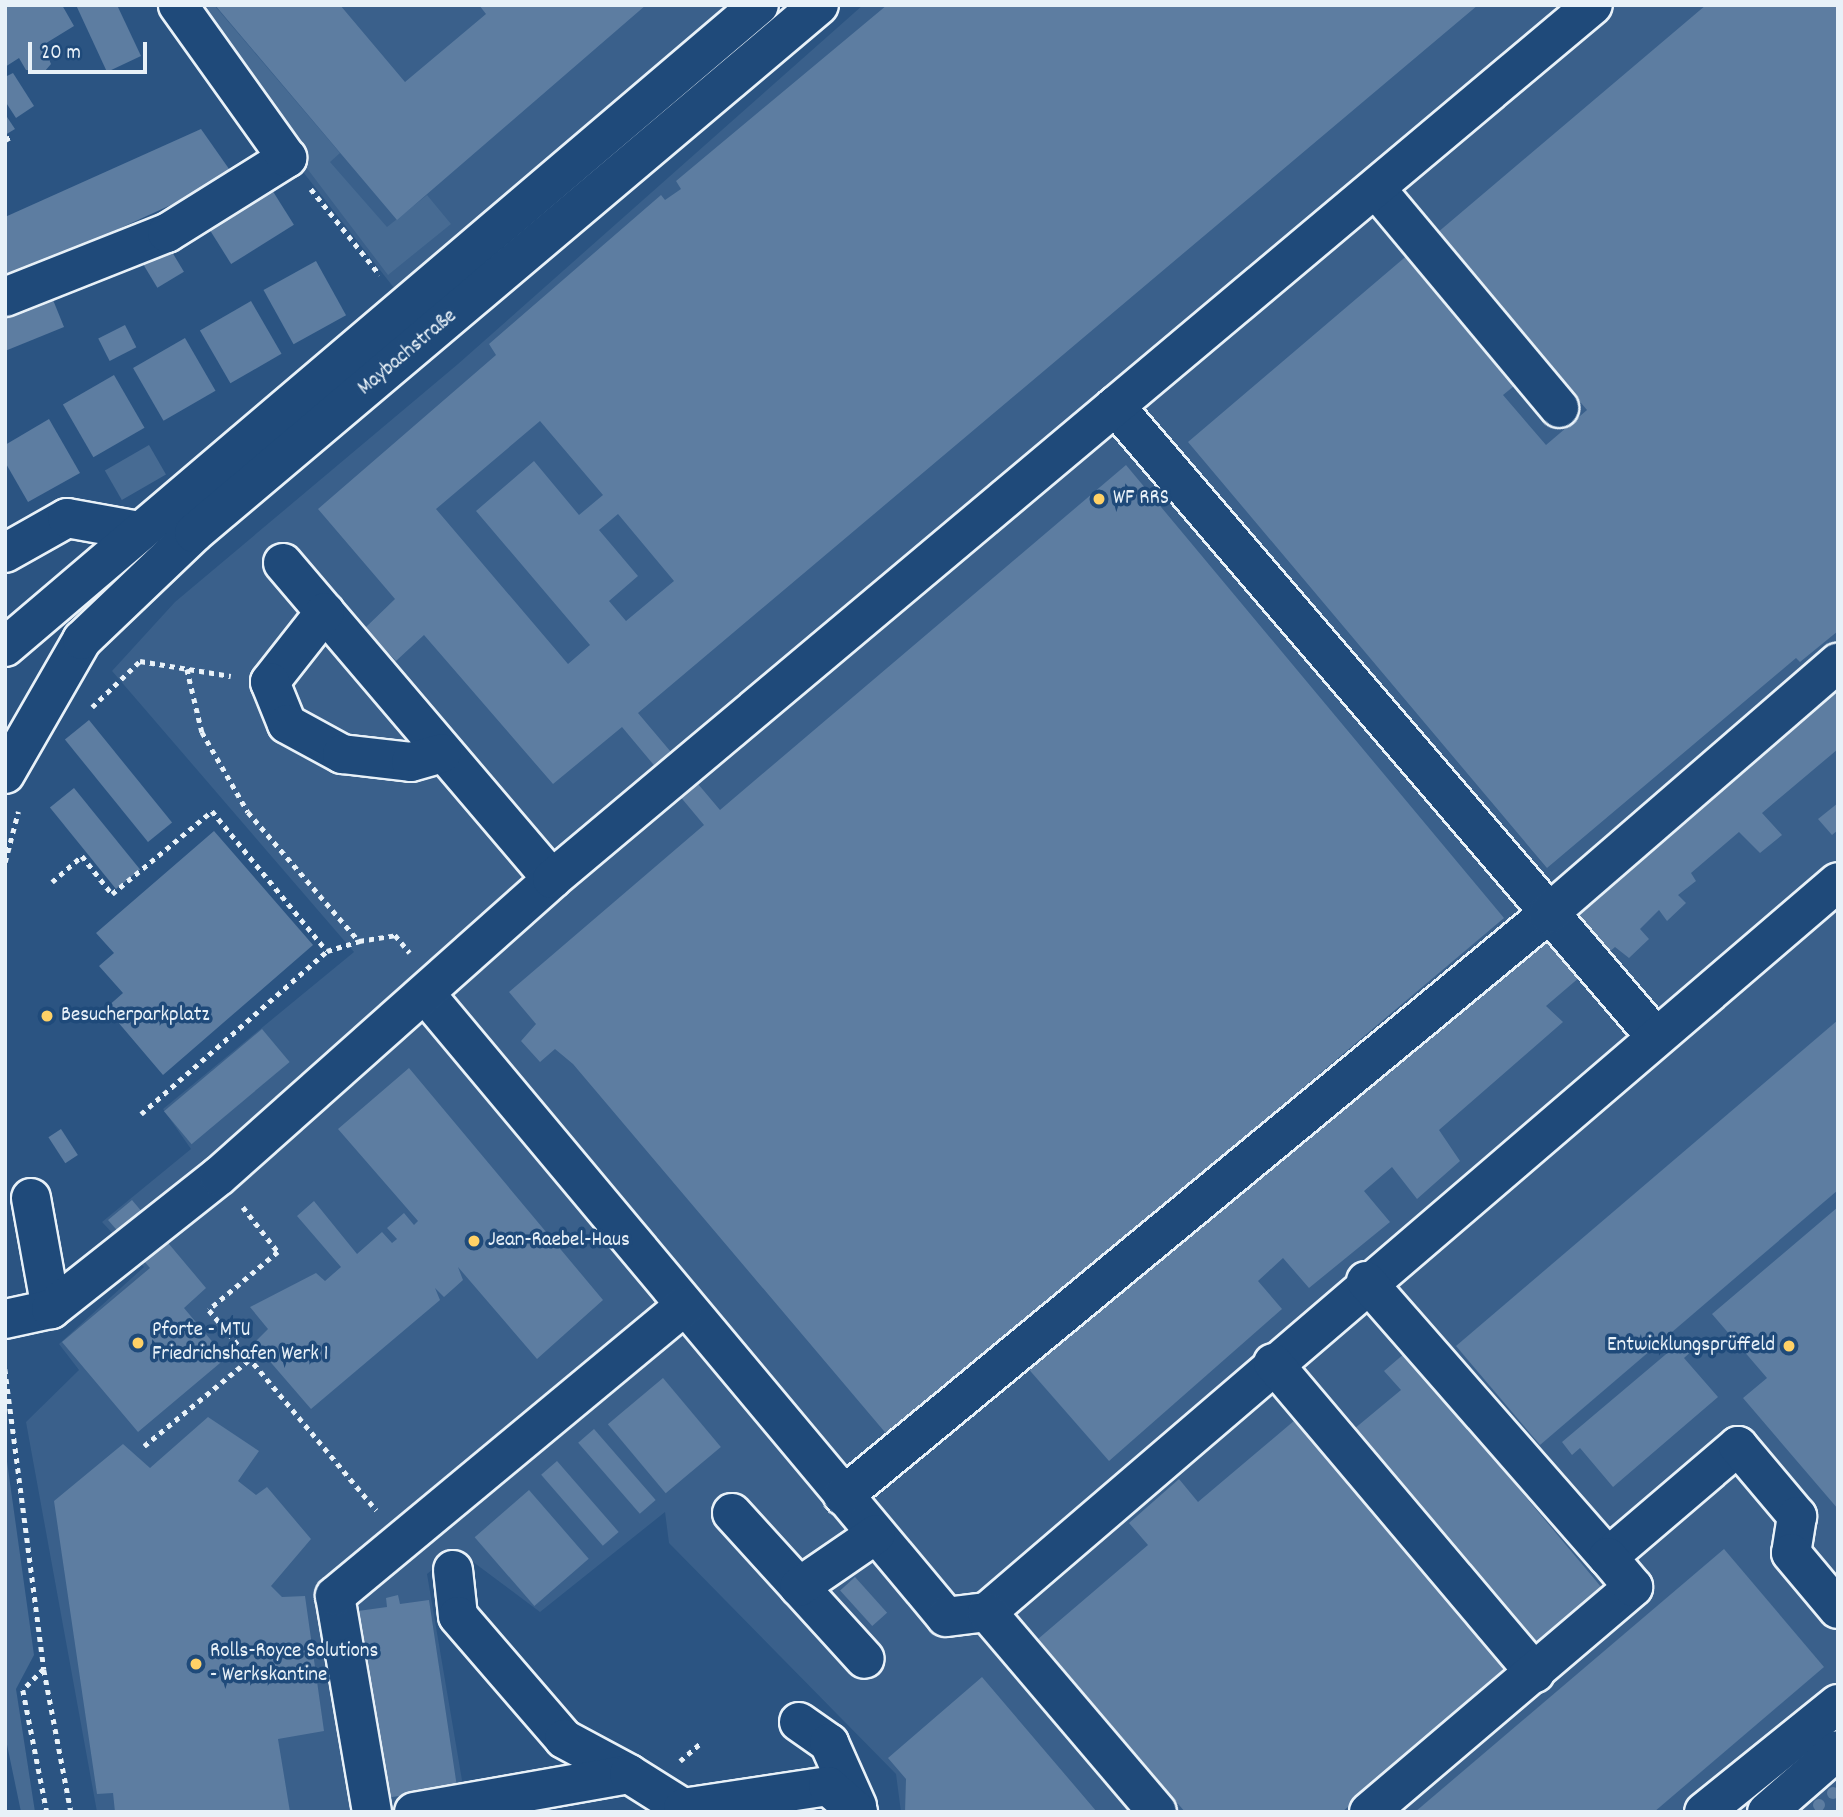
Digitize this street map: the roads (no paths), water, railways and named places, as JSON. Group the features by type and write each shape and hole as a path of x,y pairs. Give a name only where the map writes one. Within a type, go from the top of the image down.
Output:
{"main road":[{"path":"5,297 167,233 287,158 178,5"},
{"name":"Maybachstraße","path":"5,648 139,531 760,5"},
{"name":"Maybachstraße","path":"5,774 27,728 82,640 194,533 819,5"},
{"path":"5,1320 51,1309 219,1176 427,996 552,879 1115,406 1377,190 1593,5"},
{"path":"1377,190 1559,408"},
{"path":"462,257 486,287"},
{"path":"1115,406 1655,1036"},
{"path":"5,553 67,518 139,531"},
{"path":"283,563 552,879"},
{"path":"325,612 270,682 287,724 342,754 411,762 442,752"},
{"path":"843,1496 1548,914 1838,663"},
{"path":"427,996 683,1307 946,1617 987,1612 1366,1281 1837,886"},
{"path":"32,1198 51,1309"},
{"path":"1366,1281 1633,1587 1369,1812"},
{"path":"372,1812 335,1596 683,1307"},
{"path":"1273,1363 1535,1673"},
{"path":"1608,1557 1738,1446 1797,1516 1791,1553 1838,1609"},
{"path":"732,1513 865,1658"},
{"path":"799,1587 876,1534"},
{"path":"453,1570 458,1616 564,1739 611,1778 682,1808 828,1786 858,1809"},
{"path":"987,1612 1157,1812"},
{"path":"1704,1812 1838,1704"},
{"path":"799,1722 829,1743 858,1809"},
{"path":"1767,1812 1838,1750"},
{"path":"414,1812 611,1778"}],"place":[{"name":"WF RRS","path":"1099,499"},
{"name":"Besucherparkplatz","path":"47,1016"},
{"name":"Jean-Raebel-Haus","path":"474,1241"},
{"name":"Pforte - MTU Friedrichshafen Werk 1","path":"138,1343"},
{"name":"Entwicklungsprüffeld","path":"1789,1346"},
{"name":"Rolls-Royce Solutions - Werkskantine","path":"196,1664"}]}
